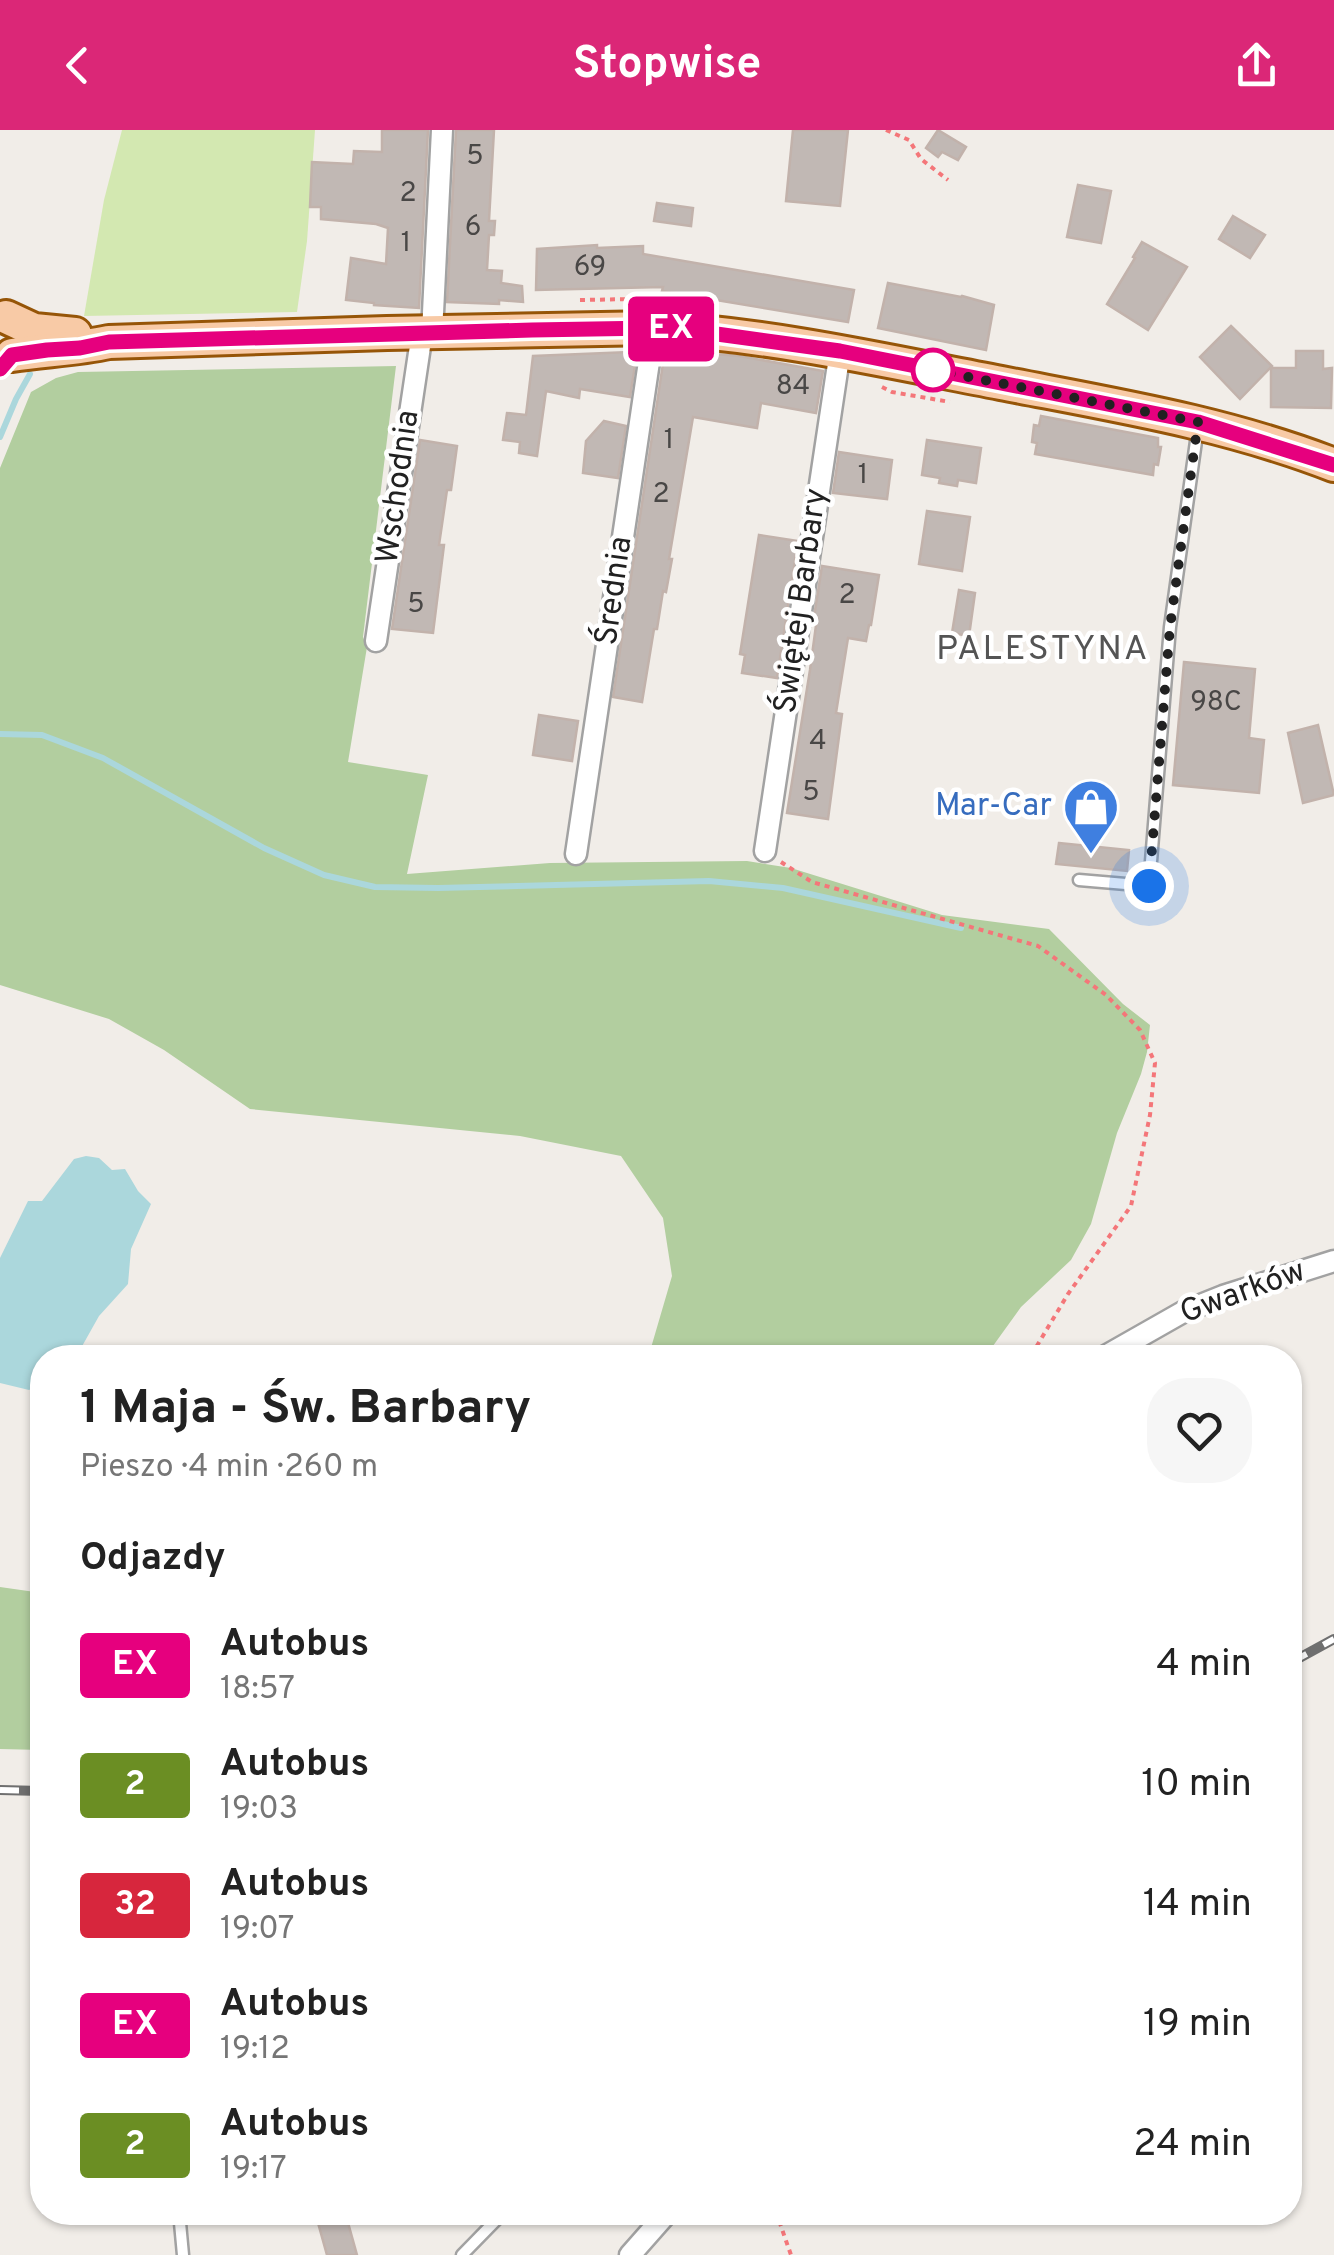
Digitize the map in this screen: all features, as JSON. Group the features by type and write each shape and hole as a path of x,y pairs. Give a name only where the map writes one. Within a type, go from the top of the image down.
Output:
{"main road":[{"path":"3,314 34,330 109,342"},
{"path":"3,314 15,335 6,362"},
{"path":"6,362 47,350 109,342 654,328 840,351 1198,422 1334,466"}],"street":[{"name":"Wschodnia","path":"376,641 427,333 442,130"},
{"name":"Średnia","path":"576,854 654,328"},
{"name":"Świętej Barbary","path":"765,852 840,351"},
{"name":"Gwarków","path":"1125,1345 1183,1312 1334,1261"},
{"path":"630,2255 657,2225"}],"lane":[{"path":"1078,880 1149,886 1170,627 1198,422"},
{"path":"180,2225 183,2255"},
{"path":"462,2255 491,2225"}],"path":[{"path":"886,130 908,140 922,159 948,180"},
{"path":"580,300 634,299"},
{"path":"905,394 950,402"},
{"path":"765,852 812,882 1038,946 1106,995 1140,1030 1155,1063 1150,1115 1131,1206 1068,1294 1037,1345"},
{"path":"781,2225 791,2255"}],"green space":[{"path":"122,130 315,130 297,312 84,316 104,200"},
{"path":"396,366 363,637 367,647 348,762 428,775 407,874 550,863 747,861 791,868 942,915 1049,929 1123,1004 1150,1025 1141,1074 1117,1133 1091,1224 1071,1260 1021,1307 994,1345 652,1345 672,1276 663,1218 621,1156 520,1136 250,1109 164,1050 109,1019 0,985 0,468 31,392 56,378 78,372"},
{"path":"0,1587 30,1591 30,1750 0,1749"}],"water":[{"path":"99,1158 112,1170 125,1169 151,1204 131,1249 128,1284 99,1316 83,1345 30,1345 30,1390 0,1383 0,1258 28,1201 42,1201 74,1159"}],"building":[{"path":"382,130 428,130 419,308 346,300 351,258 386,264 388,228 321,219 321,207 310,207 312,162 353,164 354,151 382,152"},
{"path":"456,130 494,130 489,221 495,221 494,235 489,235 487,270 502,271 501,283 522,286 523,302 447,302"},
{"path":"793,130 848,130 840,206 786,201"},
{"path":"938,130 966,147 958,160 942,152 938,157 926,148"},
{"path":"1078,185 1111,191 1101,243 1067,237"},
{"path":"657,203 693,208 691,226 654,221"},
{"path":"1233,216 1265,235 1250,258 1219,239"},
{"path":"1142,242 1187,267 1148,330 1107,304"},
{"path":"643,246 643,254 854,290 848,322 662,291 663,287 536,290 537,249"},
{"path":"888,283 994,305 986,350 878,328"},
{"path":"1231,326 1272,366 1240,399 1200,357"},
{"path":"665,350 739,356 823,371 816,413 761,403 757,428 693,417 672,559 654,629 642,702 613,697"},
{"path":"1296,351 1323,351 1323,369 1332,368 1331,408 1271,407 1271,368 1296,368"},
{"path":"630,352 636,359 630,397 580,389 579,398 546,391 537,456 519,453 520,442 503,440 507,413 526,415 533,356"},
{"path":"1041,416 1158,438 1158,465 1154,464 1153,475 1035,454 1034,425 1039,426"},
{"path":"604,421 626,426 618,478 583,473 586,441"},
{"path":"420,440 457,446 439,545 444,545 433,633 392,629"},
{"path":"927,440 981,448 976,483 958,480 957,486 922,475"},
{"path":"839,452 892,460 887,499 833,493"},
{"path":"927,511 970,517 962,571 919,564"},
{"path":"759,535 798,541 777,678 742,673 745,655 740,654"},
{"path":"822,566 879,575 866,641 848,638 836,713 842,714 828,819 787,813"},
{"path":"959,590 975,593 969,636 952,633"},
{"path":"1184,662 1255,669 1249,738 1264,740 1259,793 1173,785"},
{"path":"539,715 578,721 572,761 533,755"},
{"path":"1318,725 1334,795 1303,803 1288,733"},
{"path":"1059,843 1129,850 1127,871 1056,864"},
{"path":"319,2225 349,2225 357,2255 327,2255"}],"waterway":[{"path":"0,437 30,374"},
{"path":"0,734 42,735 103,758 264,848 324,875 375,887 709,881 783,888 961,928"}],"railway":[{"path":"1302,1656 1334,1639"},
{"path":"0,1790 30,1791"}],"bus line":[{"name":"EX","path":"0,369 12,355 109,342 654,328 840,351 1198,422 1334,465"}],"place":[{"name":"Mar-Car","path":"1091,856"}],"district":[{"name":"PALESTYNA","path":"1043,650"}],"route":[{"path":"933,370 1198,422 1170,627 1149,886"}]}
